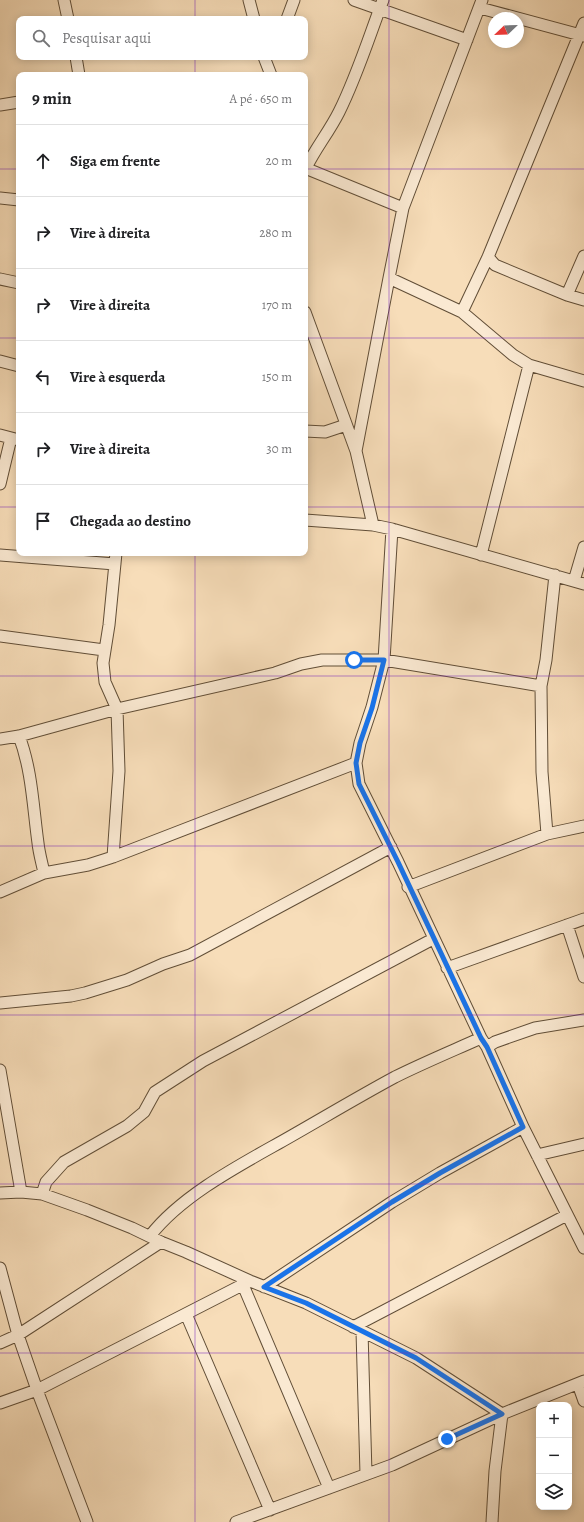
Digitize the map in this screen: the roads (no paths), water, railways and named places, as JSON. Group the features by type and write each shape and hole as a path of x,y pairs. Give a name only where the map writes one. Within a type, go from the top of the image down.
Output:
{"street":[{"path":"64,0 67,16"},
{"path":"249,0 253,16"},
{"path":"288,16 294,0"},
{"path":"354,0 381,4 467,40"},
{"path":"308,162 338,113 352,83 381,4"},
{"path":"356,451 403,208 481,4 582,35"},
{"path":"462,312 488,257 582,35 584,23"},
{"path":"76,60 78,72"},
{"path":"265,60 269,72"},
{"path":"269,72 272,60"},
{"path":"0,105 16,102"},
{"path":"308,169 403,208"},
{"path":"0,198 16,200"},
{"path":"567,295 584,256"},
{"path":"488,257 494,265 567,295 584,300"},
{"path":"389,278 462,312 513,355 529,365 584,381"},
{"path":"0,279 16,282"},
{"path":"308,320 356,451 373,525"},
{"path":"0,361 16,365"},
{"path":"481,555 529,365"},
{"path":"308,431 324,432 346,425"},
{"path":"0,484 10,438"},
{"path":"308,520 373,525 392,529 579,582 584,547"},
{"path":"392,529 384,660 372,708 360,743 356,763 359,784 391,847 408,887 484,1042 523,1127 584,1248"},
{"path":"0,555 16,555"},
{"path":"39,556 116,558 109,625 103,662 105,682 117,709 119,771 113,857"},
{"path":"547,834 542,772 541,686 546,660 555,575"},
{"path":"0,636 104,650"},
{"path":"0,739 19,736 117,709 274,673 300,664 322,660 384,660 541,686"},
{"path":"19,736 24,748 33,794 38,844 44,873"},
{"path":"0,892 44,873 88,865 113,857 356,763"},
{"path":"408,887 547,834 584,826"},
{"path":"0,1003 71,996 85,993 127,980 163,964 190,955 391,847"},
{"path":"447,968 584,919"},
{"path":"567,925 584,977"},
{"path":"42,1194 46,1182 64,1162 127,1126 144,1112 155,1092 203,1061 433,938"},
{"path":"150,1236 158,1225 181,1206 237,1166 396,1077 484,1042 495,1042 535,1028 584,1020"},
{"path":"0,1070 21,1192"},
{"path":"264,1287 392,1202 440,1173 523,1127"},
{"path":"537,1155 584,1144"},
{"path":"0,1194 21,1192 42,1194 132,1228 186,1252 246,1283 264,1287 306,1303 416,1358 502,1414"},
{"path":"358,1329 567,1215"},
{"path":"0,1343 18,1335 161,1242"},
{"path":"0,1268 18,1335 37,1390 88,1522"},
{"path":"0,1403 37,1390 246,1283"},
{"path":"246,1283 329,1488"},
{"path":"186,1314 270,1510"},
{"path":"358,1329 366,1474"},
{"path":"236,1522 392,1465 502,1414 581,1382 584,1401"},
{"path":"492,1522 495,1471 502,1414"}]}
